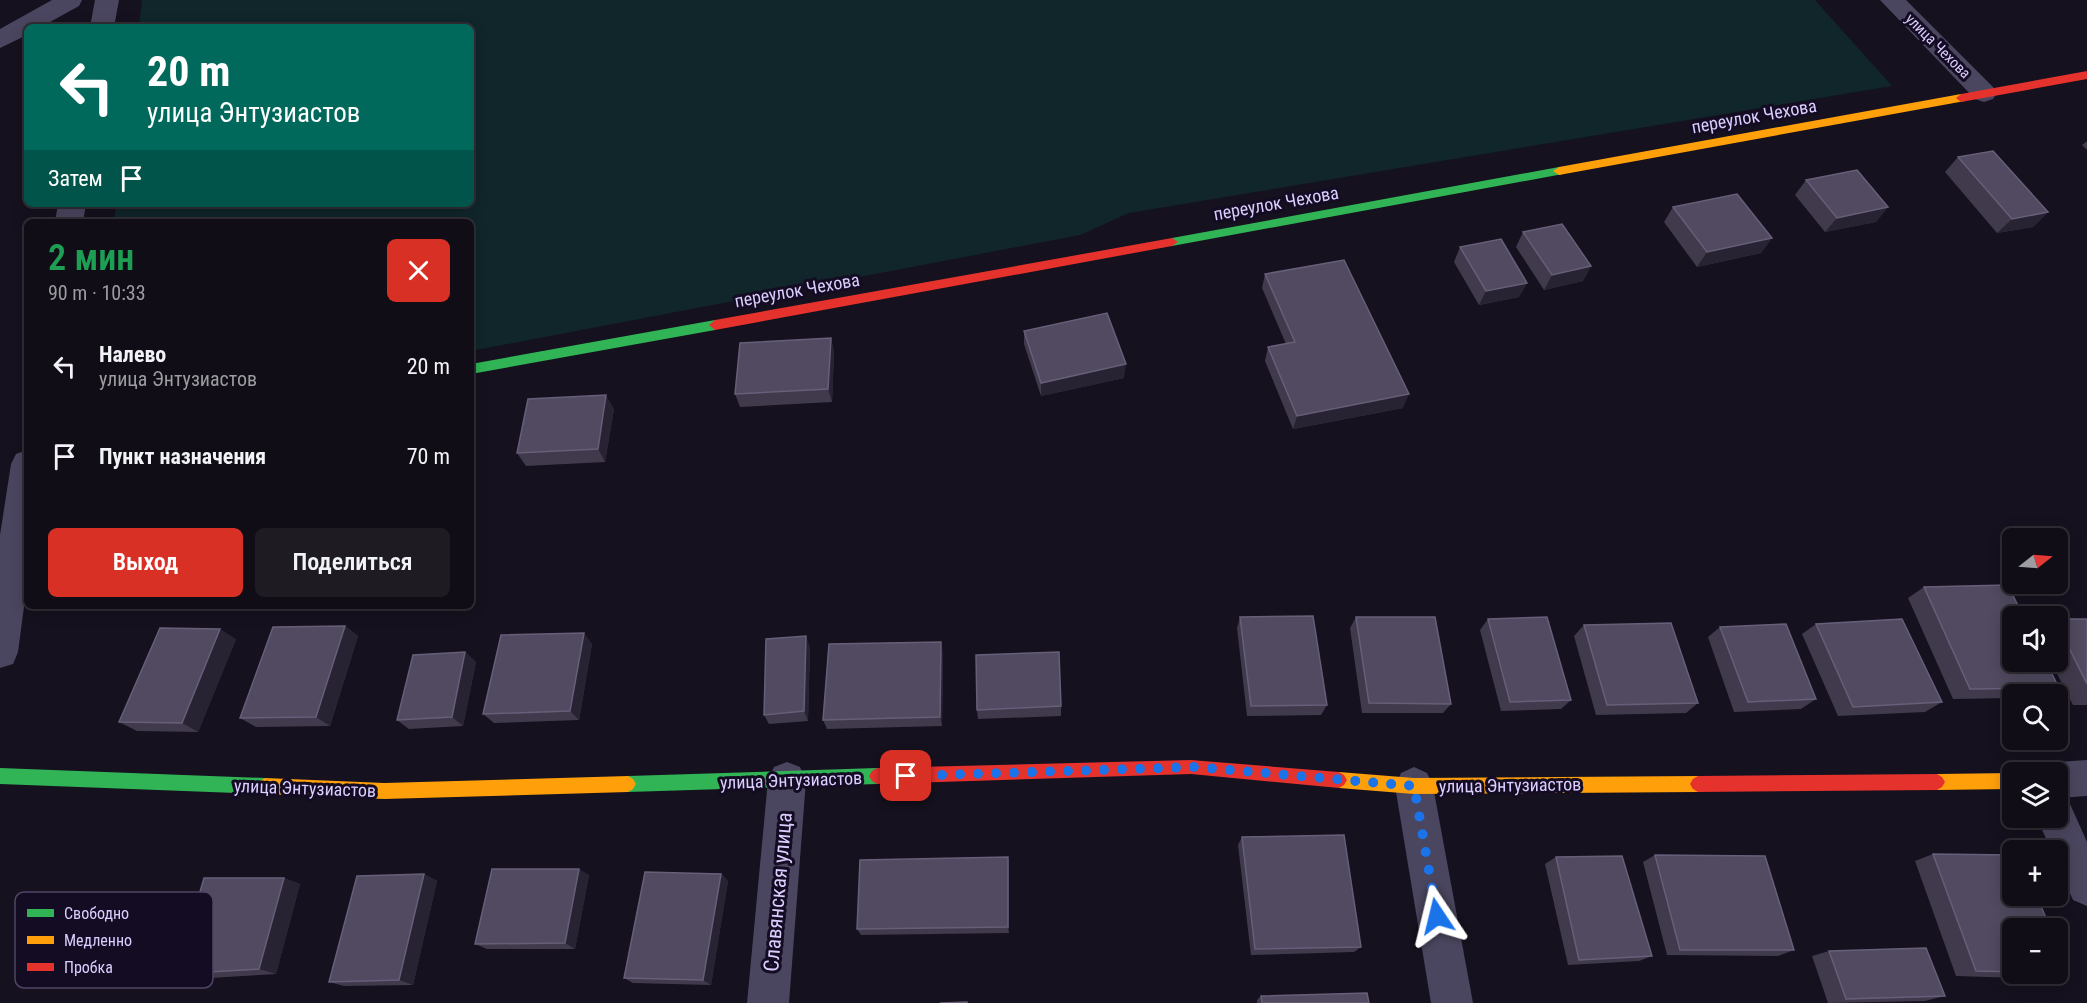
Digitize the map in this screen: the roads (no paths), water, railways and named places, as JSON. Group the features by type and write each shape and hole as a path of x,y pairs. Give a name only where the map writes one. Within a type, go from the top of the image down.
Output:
{"street":[{"path":"28,24 70,0"},
{"path":"103,24 107,0"},
{"name":"улица Чехова","path":"1892,0 1984,93"},
{"path":"0,40 24,26"},
{"name":"переулок Чехова","path":"474,368 2087,75"},
{"path":"0,652 17,482"},
{"name":"улица Энтузиастов","path":"0,776 384,791 1196,767 1414,786 2002,781"},
{"path":"2068,779 2087,778"},
{"name":"Славянская улица","path":"768,1003 787,780"},
{"path":"1414,786 1452,1003"},
{"path":"2061,828 2087,886"}]}
